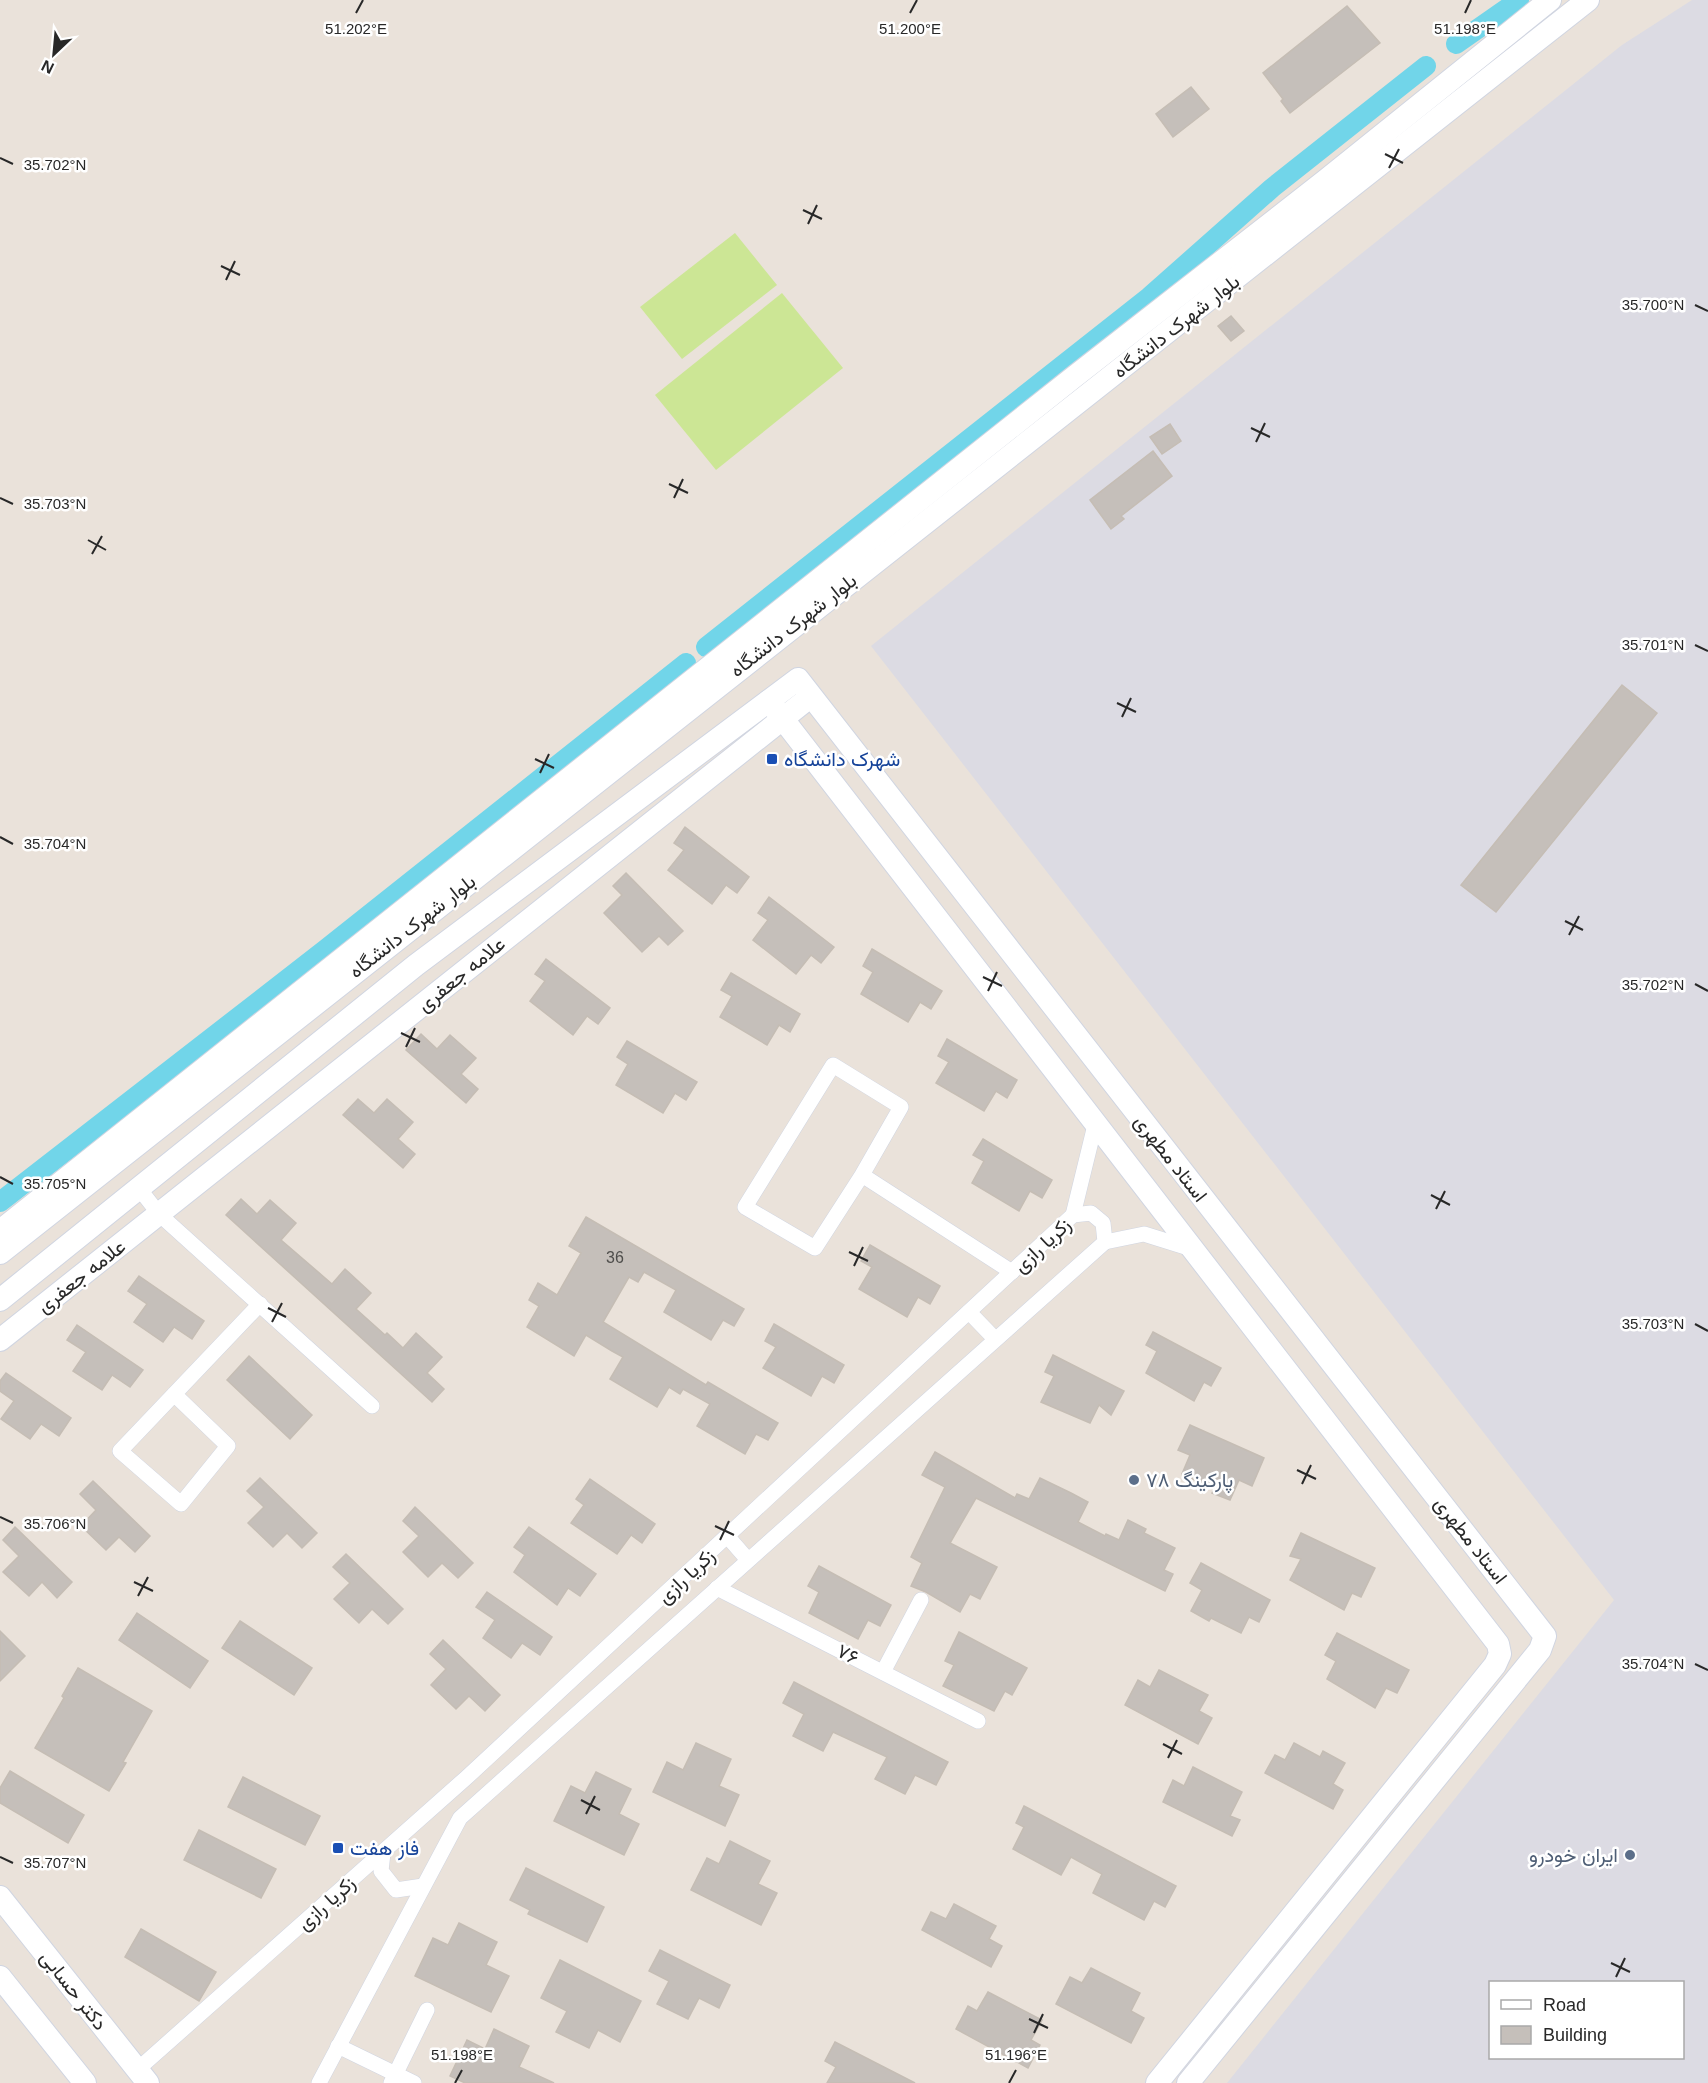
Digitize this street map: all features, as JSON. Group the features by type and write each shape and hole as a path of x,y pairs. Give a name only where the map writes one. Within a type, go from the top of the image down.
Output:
{"street":[{"name":"بلوار شهرک دانشگاه","path":"0,1231 1064,384 1325,181 1550,0"},
{"name":"بلوار شهرک دانشگاه","path":"0,1253 1588,0"},
{"path":"1460,71 1473,90"},
{"name":"علامه جعفری","path":"0,1300 416,964 804,688"},
{"name":"استاد مطهری","path":"804,688 1545,1636 1540,1650 1245,2012"},
{"name":"علامه جعفری","path":"0,1340 159,1214 776,709"},
{"name":"استاد مطهری","path":"776,709 1498,1644 1500,1654 1495,1665 1227,1996"},
{"path":"833,1065 901,1107 862,1175 815,1248 745,1207 833,1065"},
{"path":"1073,1215 1095,1125"},
{"path":"862,1175 1012,1272"},
{"path":"138,1187 159,1214 372,1406"},
{"name":"زکریا رازی","path":"142,2077 382,1853 728,1537 1073,1215 1091,1214 1103,1223 1105,1242 460,1818 319,2083"},
{"path":"1105,1242 1144,1234 1192,1249"},
{"path":"174,1394 228,1446 181,1504 120,1450 260,1304"},
{"path":"969,1312 995,1339"},
{"path":"728,1537 748,1560"},
{"name":"۷۶","path":"717,1588 978,1721"},
{"path":"883,1672 921,1600"},
{"path":"382,1853 381,1871 396,1890 423,1886"},
{"name":"دکتر حسابی","path":"0,1897 142,2077"},
{"path":"0,1977 85,2083"},
{"path":"1156,2083 1227,1996 1245,2012 1188,2083"},
{"path":"393,2078 427,2010"},
{"path":"338,2046 393,2078 414,2083"}],"shaded area":[{"path":"1692,0 1708,0 1708,2083 1227,2083 1614,1600 871,646 1622,45"}],"green space":[{"path":"735,233 777,285 682,359 640,307"},
{"path":"782,293 843,368 716,470 655,395"}],"building":[{"path":"1347,6 1380,43 1290,113 1281,101 1283,99 1263,73"},
{"path":"1191,87 1209,109 1173,137 1156,114"},
{"path":"1231,316 1244,331 1231,341 1218,326"},
{"path":"1170,424 1181,441 1162,454 1150,437"},
{"path":"1153,451 1172,476 1121,516 1124,519 1111,529 1090,500"},
{"path":"1622,685 1657,713 1496,912 1461,885"},
{"path":"685,827 749,877 737,893 726,885 712,904 668,870 684,850 674,843"},
{"path":"626,873 683,931 668,945 659,936 642,952 604,913 622,895 613,886"},
{"path":"769,897 834,947 821,963 811,955 796,974 753,940 768,920 758,913"},
{"path":"872,949 942,991 931,1009 920,1002 908,1022 861,994 873,972 863,966"},
{"path":"546,959 610,1008 598,1024 587,1016 573,1035 530,1001 545,981 535,974"},
{"path":"731,973 800,1014 790,1032 779,1025 767,1045 720,1017 732,996 721,990"},
{"path":"421,1034 437,1049 450,1035 476,1058 461,1074 478,1089 466,1103 406,1050"},
{"path":"947,1039 1017,1080 1007,1098 996,1091 984,1111 936,1083 949,1062 938,1056"},
{"path":"627,1041 697,1082 686,1100 675,1093 663,1113 616,1085 628,1064 617,1057"},
{"path":"358,1099 374,1113 387,1099 413,1122 398,1139 415,1154 403,1168 343,1115"},
{"path":"983,1139 1052,1180 1042,1198 1030,1191 1019,1211 972,1183 984,1161 973,1155"},
{"path":"241,1199 257,1214 270,1200 296,1223 281,1240 332,1284 345,1269 371,1293 356,1309 385,1335 387,1333 403,1348 416,1333 442,1357 427,1373 444,1389 432,1402 226,1215"},
{"path":"586,1217 744,1309 734,1326 723,1320 711,1340 664,1312 676,1290 644,1272 638,1282 629,1277 603,1322 706,1385 708,1382 778,1423 768,1440 756,1434 745,1454 697,1426 710,1404 683,1389 680,1394 669,1387 657,1407 610,1379 623,1357 586,1335 574,1356 527,1327 539,1306 529,1300 538,1283 557,1295 581,1253 569,1246"},
{"path":"870,1245 940,1286 930,1304 918,1297 907,1317 859,1289 872,1267 861,1261"},
{"path":"139,1276 204,1321 192,1339 174,1327 163,1342 134,1322 147,1304 128,1291"},
{"path":"774,1324 844,1365 834,1383 822,1376 811,1396 763,1368 776,1347 765,1341"},
{"path":"77,1325 143,1370 130,1387 112,1375 102,1390 73,1371 86,1352 67,1340"},
{"path":"1153,1332 1221,1368 1211,1386 1204,1382 1194,1401 1146,1373 1157,1351 1146,1345"},
{"path":"1053,1355 1124,1391 1111,1415 1099,1405 1090,1423 1041,1402 1054,1376 1045,1372"},
{"path":"249,1356 312,1415 290,1439 227,1380"},
{"path":"6,1373 71,1418 59,1436 41,1424 30,1439 1,1419 14,1401 0,1391 0,1381"},
{"path":"1190,1425 1264,1458 1252,1486 1239,1480 1230,1500 1212,1493 1214,1489 1182,1474 1190,1455 1178,1450"},
{"path":"935,1452 1015,1498 1017,1494 1029,1499 1040,1478 1071,1493 1088,1502 1078,1522 1105,1536 1106,1534 1119,1540 1128,1520 1146,1529 1144,1533 1175,1548 1164,1570 1173,1574 1165,1591 976,1498 950,1543 997,1567 980,1599 970,1594 960,1612 911,1586 922,1563 911,1557 945,1487 922,1475"},
{"path":"260,1478 317,1533 302,1548 287,1533 273,1547 248,1523 264,1507 247,1491"},
{"path":"590,1479 655,1524 642,1543 631,1535 617,1554 571,1523 584,1505 576,1499"},
{"path":"93,1481 150,1536 135,1552 119,1537 106,1550 81,1526 96,1510 80,1494"},
{"path":"415,1507 473,1563 458,1578 442,1563 428,1577 403,1552 419,1536 403,1521"},
{"path":"15,1527 72,1582 57,1598 42,1582 29,1596 3,1572 19,1556 3,1540"},
{"path":"529,1527 596,1574 580,1596 568,1588 557,1605 514,1572 525,1555 514,1547"},
{"path":"1301,1533 1375,1568 1361,1597 1352,1593 1344,1610 1290,1580 1301,1559 1290,1556"},
{"path":"346,1554 403,1609 388,1624 372,1609 359,1623 334,1599 350,1583 333,1567"},
{"path":"1201,1563 1270,1600 1259,1622 1249,1617 1241,1633 1211,1618 1209,1621 1191,1611 1202,1590 1190,1583"},
{"path":"819,1566 891,1605 880,1626 868,1620 858,1639 809,1613 819,1592 808,1586"},
{"path":"487,1592 552,1637 540,1655 522,1643 511,1658 483,1638 495,1620 476,1607"},
{"path":"137,1613 208,1661 190,1688 119,1640"},
{"path":"240,1621 312,1668 294,1695 222,1648"},
{"path":"0,1631 25,1656 0,1681"},
{"path":"959,1632 1027,1668 1012,1695 1005,1691 994,1711 943,1686 954,1665 945,1661"},
{"path":"1337,1633 1409,1670 1397,1693 1386,1688 1375,1708 1327,1679 1336,1661 1325,1655"},
{"path":"443,1640 500,1695 485,1711 469,1696 456,1709 431,1685 446,1669 430,1654"},
{"path":"78,1668 152,1711 109,1791 35,1748 64,1698 62,1696"},
{"path":"1159,1670 1208,1695 1199,1711 1212,1718 1198,1744 1125,1705 1138,1680 1150,1687"},
{"path":"794,1682 948,1762 936,1785 915,1775 905,1794 875,1779 887,1757 833,1732 823,1751 793,1736 804,1714 783,1703"},
{"path":"696,1743 731,1759 719,1786 739,1795 725,1826 653,1792 667,1762 683,1770"},
{"path":"1294,1743 1320,1757 1323,1751 1345,1763 1333,1784 1343,1790 1333,1809 1265,1773 1275,1755 1285,1760"},
{"path":"1193,1767 1242,1792 1230,1816 1240,1820 1232,1836 1163,1802 1173,1780 1184,1786"},
{"path":"10,1771 84,1815 68,1843 0,1803 0,1788"},
{"path":"596,1772 631,1789 619,1814 639,1824 624,1855 554,1821 571,1786 585,1793"},
{"path":"243,1777 320,1816 305,1845 228,1807"},
{"path":"1024,1806 1176,1886 1165,1907 1154,1901 1144,1920 1093,1893 1102,1874 1071,1857 1061,1875 1013,1849 1024,1827 1016,1823"},
{"path":"199,1830 276,1869 261,1898 184,1860"},
{"path":"730,1841 770,1861 758,1884 777,1893 761,1925 691,1890 707,1858 719,1864"},
{"path":"526,1868 604,1907 587,1942 528,1914 530,1910 510,1900"},
{"path":"954,1904 996,1926 989,1939 1002,1946 991,1967 922,1930 931,1912 946,1919"},
{"path":"459,1923 497,1942 486,1965 509,1976 491,2012 415,1976 433,1938 448,1945"},
{"path":"141,1929 216,1972 199,2001 125,1957"},
{"path":"660,1950 730,1985 719,2008 699,1998 688,2019 657,2004 669,1981 649,1971"},
{"path":"560,1960 641,2001 620,2042 598,2030 589,2048 556,2032 567,2011 541,1998"},
{"path":"1091,1968 1140,1993 1131,2011 1144,2018 1131,2043 1056,2004 1070,1977 1082,1983"},
{"path":"988,1992 1042,2020 1031,2040 1040,2045 1028,2068 956,2029 968,2006 977,2011"},
{"path":"494,2029 529,2046 519,2067 554,2083 465,2083 450,2076 467,2040 485,2049"},
{"path":"835,2042 915,2083 827,2083 836,2067 825,2061"}],"waterway":[{"path":"1456,44 1519,0"},
{"path":"706,647 1149,297 1272,188 1426,66"},
{"path":"0,1202 326,949 686,663"}],"place":[{"name":"شهرک دانشگاه","path":"772,759"},
{"name":"پارکینگ ۷۸","path":"1134,1480"},
{"name":"فاز هفت","path":"338,1848"},
{"name":"ایران خودرو","path":"1630,1855"}]}
